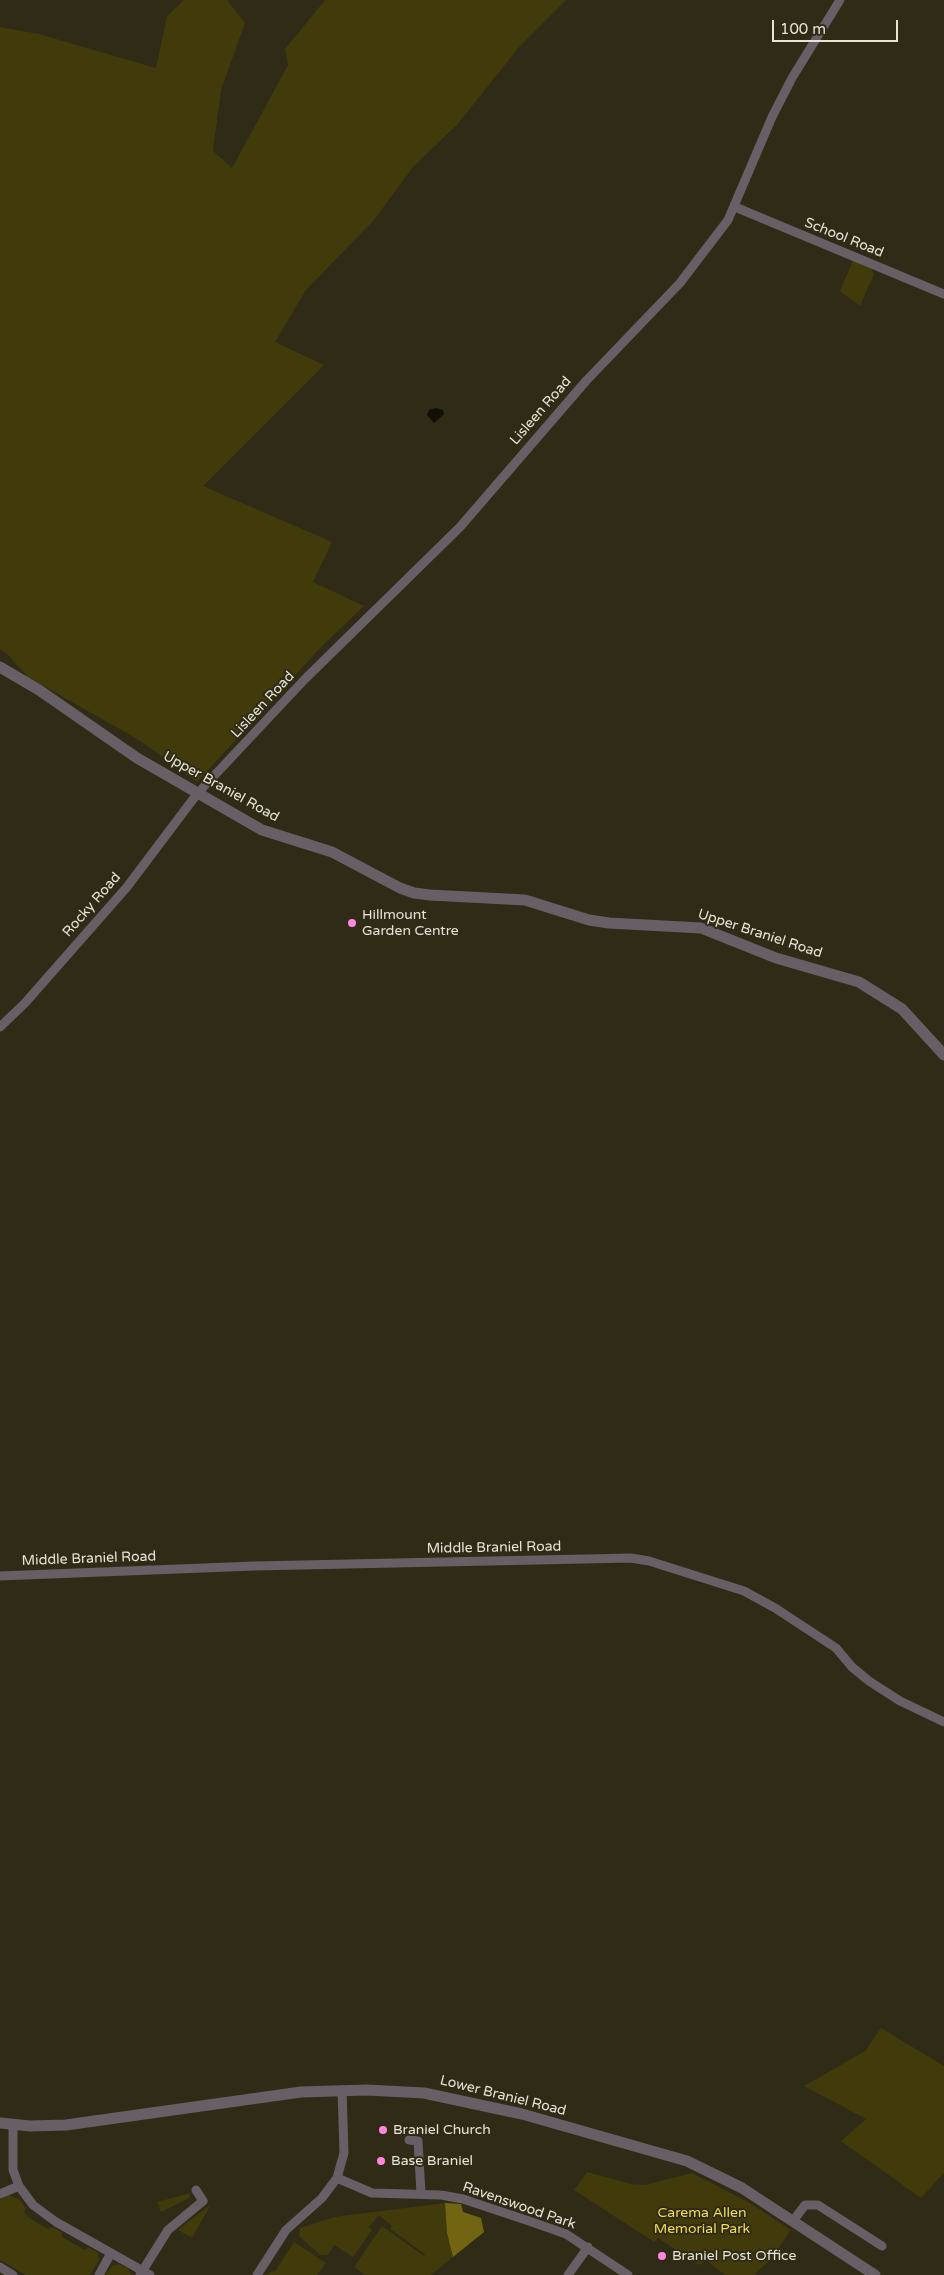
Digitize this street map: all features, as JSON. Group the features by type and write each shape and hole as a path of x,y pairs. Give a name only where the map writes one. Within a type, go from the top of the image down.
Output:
{"street":[{"name":"Lisleen Road","path":"197,794 312,673 460,527 586,381 680,283 728,220 792,78 840,0"},
{"name":"School Road","path":"734,207 944,294"},
{"name":"Upper Braniel Road","path":"0,668 53,700 137,758 262,830 332,852 400,888 414,893 525,900 589,920 701,928 776,958 859,982 902,1009 944,1055"},
{"name":"Rocky Road","path":"0,1027 25,1003 127,887 197,794"},
{"name":"Middle Braniel Road","path":"0,1576 254,1566 631,1558 649,1561 744,1591 775,1608 836,1648 852,1667 900,1701 944,1722"},
{"path":"257,2275 286,2230 322,2198 337,2178 344,2153 342,2090"},
{"name":"Lower Braniel Road","path":"0,2123 13,2125 66,2125 301,2092 393,2090 458,2099 522,2114 670,2156 723,2178 793,2220 875,2275"},
{"path":"13,2125 13,2170 18,2186 33,2205 43,2214 144,2274 168,2230 203,2201 196,2190"},
{"path":"409,2140 418,2141 421,2194"},
{"name":"Ravenswood Park","path":"337,2178 372,2193 421,2194 463,2199 566,2234 628,2275"},
{"path":"0,2194 18,2186"},
{"path":"793,2220 805,2205 818,2205 882,2246"},
{"path":"568,2275 588,2247"},
{"path":"100,2275 111,2253"},
{"path":"0,2268 13,2275"}],"green space":[{"path":"184,0 227,0 245,23 221,90 213,151 232,168 288,65 285,49 325,0 566,0 520,46 457,125 413,167 374,220 306,290 275,342 324,365 203,486 332,542 313,582 364,606 321,647 197,782 139,740 28,677 0,649 0,27 39,34 156,68 167,16"},
{"path":"853,260 871,269 874,274 860,306 840,291"},
{"path":"881,2028 944,2066 944,2173 921,2198 841,2141 866,2119 804,2086 865,2051"},
{"name":"Carema Allen Memorial Park","path":"587,2172 631,2184 645,2185 692,2173 750,2203 791,2230 770,2260 754,2275 725,2275 707,2261 699,2265 658,2238 654,2242 574,2190"},
{"path":"190,2193 189,2198 161,2212 157,2202"},
{"path":"9,2195 19,2199 26,2208 24,2212 29,2218 48,2229 52,2227 62,2232 62,2237 85,2250 88,2247 98,2253 99,2260 90,2275 26,2275 0,2260 0,2200"},
{"path":"445,2203 447,2233 453,2257 431,2275 365,2275 354,2267 382,2226 424,2256 425,2254 390,2229 392,2226 379,2215 369,2227 372,2230 353,2257 334,2245 328,2255 320,2255 299,2236 300,2228 334,2217"},
{"path":"211,2204 192,2238 178,2230"},
{"path":"294,2242 326,2263 317,2275 265,2275 276,2270"},
{"path":"119,2264 128,2268 131,2275 105,2275 113,2265"}],"shaded area":[{"path":"436,408 443,410 444,414 434,423 427,415 429,410"},
{"path":"445,2203 461,2204 463,2212 481,2218 484,2232 453,2257 447,2233"}],"place":[{"name":"Hillmount Garden Centre","path":"352,923"},
{"name":"Braniel Church","path":"383,2130"},
{"name":"Base Braniel","path":"381,2161"},
{"name":"Braniel Post Office","path":"662,2256"}]}
